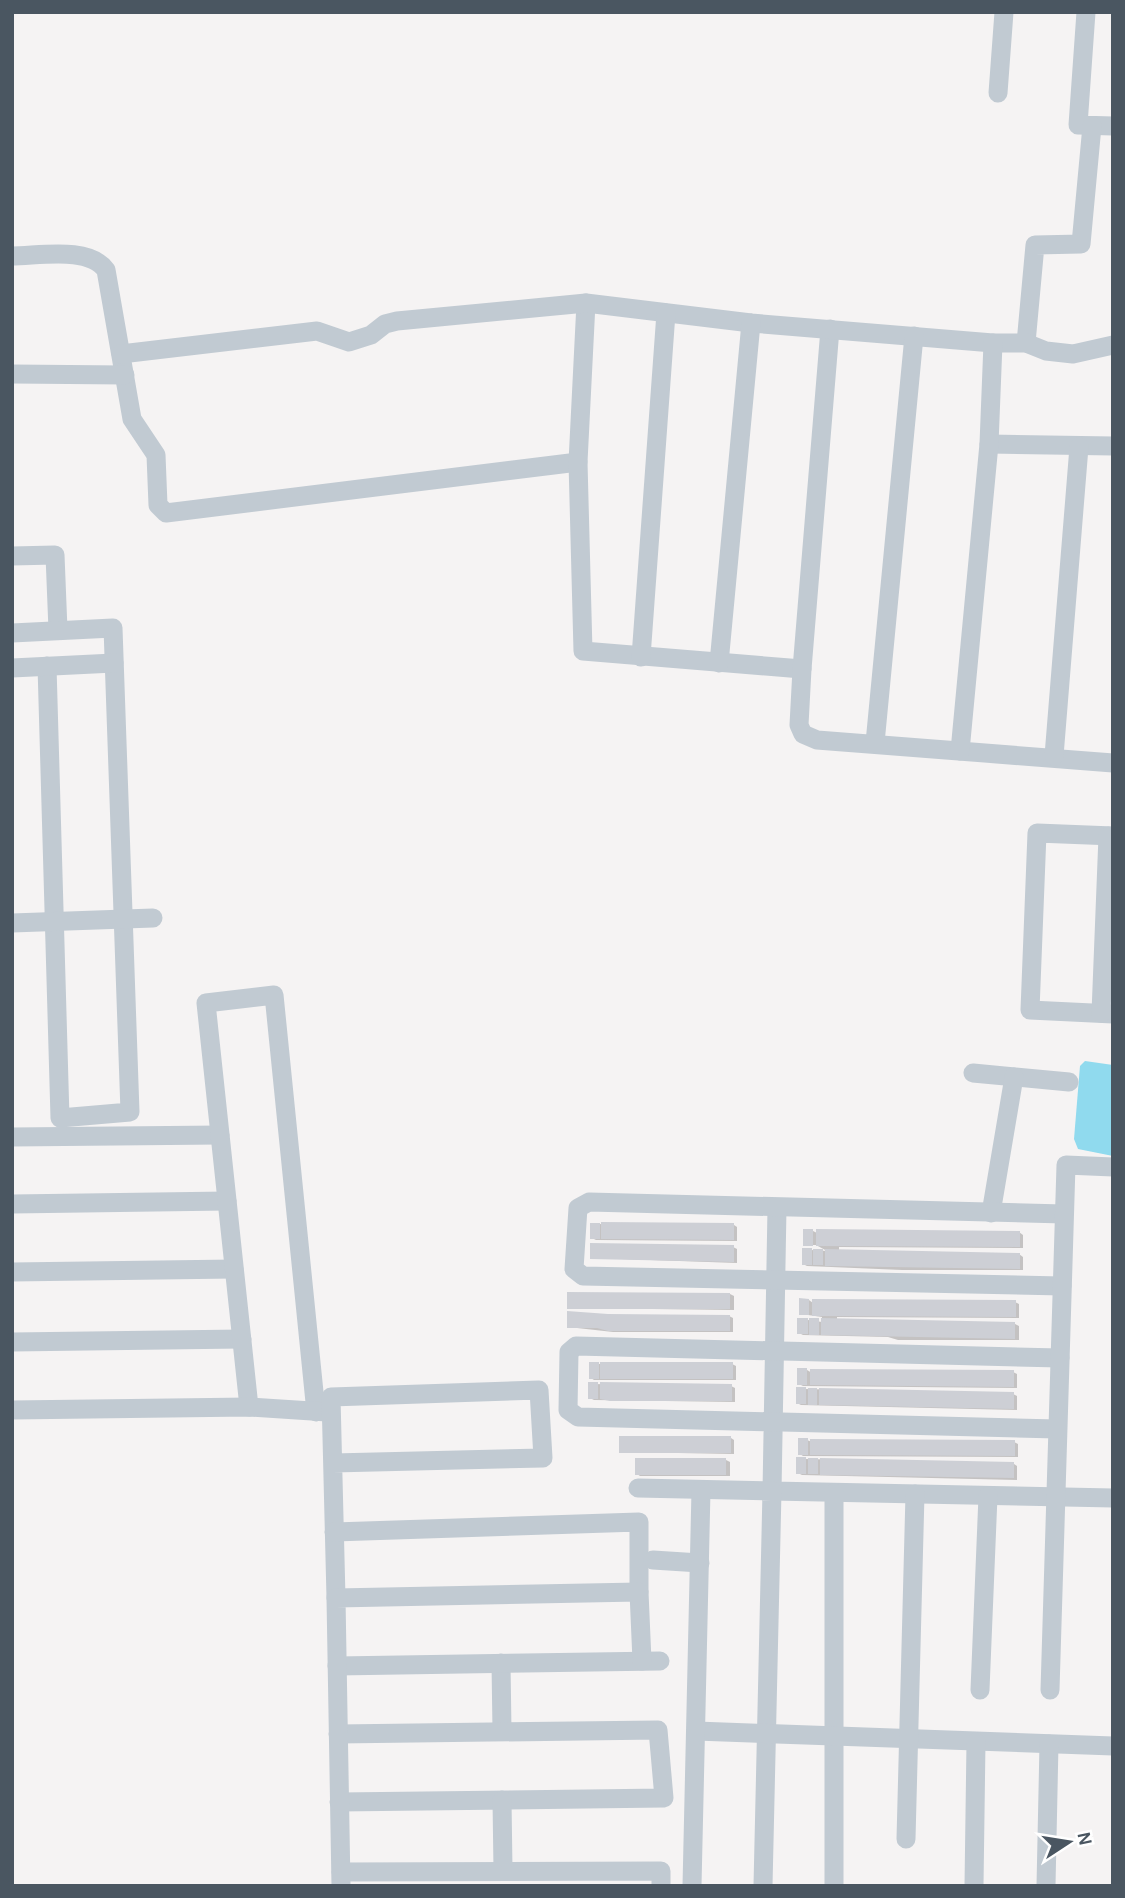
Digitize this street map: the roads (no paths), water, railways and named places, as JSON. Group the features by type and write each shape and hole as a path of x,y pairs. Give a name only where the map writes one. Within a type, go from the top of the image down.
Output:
{"street":[{"path":"998,93 1004,12"},
{"path":"1086,12 1078,125 1113,126"},
{"path":"1026,342 1035,245 1081,244 1093,126"},
{"path":"12,256 83,256 100,262 106,270 132,419 156,455 158,505 166,513 578,462"},
{"path":"121,354 317,331 349,342 371,335 386,324 397,321 586,303 751,323 993,343 1026,342 1046,351 1073,354 1113,345"},
{"path":"586,303 578,462 583,651 802,669"},
{"path":"641,657 666,313"},
{"path":"719,663 751,323"},
{"path":"830,329 802,669 799,725 803,734 811,739 1054,756 1113,763"},
{"path":"875,743 914,336"},
{"path":"960,751 989,444 993,343"},
{"path":"12,374 125,375"},
{"path":"989,444 1113,446"},
{"path":"1054,756 1079,447"},
{"path":"12,556 55,555 58,631"},
{"path":"12,633 113,628 131,1112 60,1118 47,666"},
{"path":"12,667 114,663"},
{"path":"1037,833 1110,836 1107,1014 1030,1010 1037,833"},
{"path":"12,922 153,918"},
{"path":"249,1407 206,1003 274,995 323,1412 333,1462 341,1879 503,1870 661,1871 661,1886"},
{"path":"973,1073 1069,1082"},
{"path":"991,1213 1014,1077"},
{"path":"12,1137 220,1135"},
{"path":"1050,1690 1066,1165 1113,1167"},
{"path":"12,1204 227,1201"},
{"path":"1062,1286 583,1276 574,1269 578,1208 589,1202 1064,1214"},
{"path":"763,1886 777,1208"},
{"path":"12,1272 234,1269"},
{"path":"12,1342 242,1339"},
{"path":"1058,1429 578,1417 568,1410 569,1352 576,1346 1060,1358"},
{"path":"323,1412 331,1397 539,1390 543,1458 333,1462"},
{"path":"12,1410 249,1407 323,1412"},
{"path":"638,1488 1113,1498"},
{"path":"692,1886 701,1490"},
{"path":"834,1493 834,1886"},
{"path":"906,1839 915,1494"},
{"path":"980,1690 988,1496"},
{"path":"334,1532 639,1522 639,1592 651,1661 337,1666"},
{"path":"653,1560 700,1563"},
{"path":"337,1598 639,1592"},
{"path":"501,1663 502,1731"},
{"path":"338,1734 658,1730 664,1798 339,1802"},
{"path":"696,1731 1113,1746"},
{"path":"974,1886 976,1742"},
{"path":"1046,1886 1049,1744"},
{"path":"502,1800 503,1870"}],"water":[{"path":"1085,1061 1113,1065 1113,1156 1078,1149 1074,1139 1080,1066"}]}
